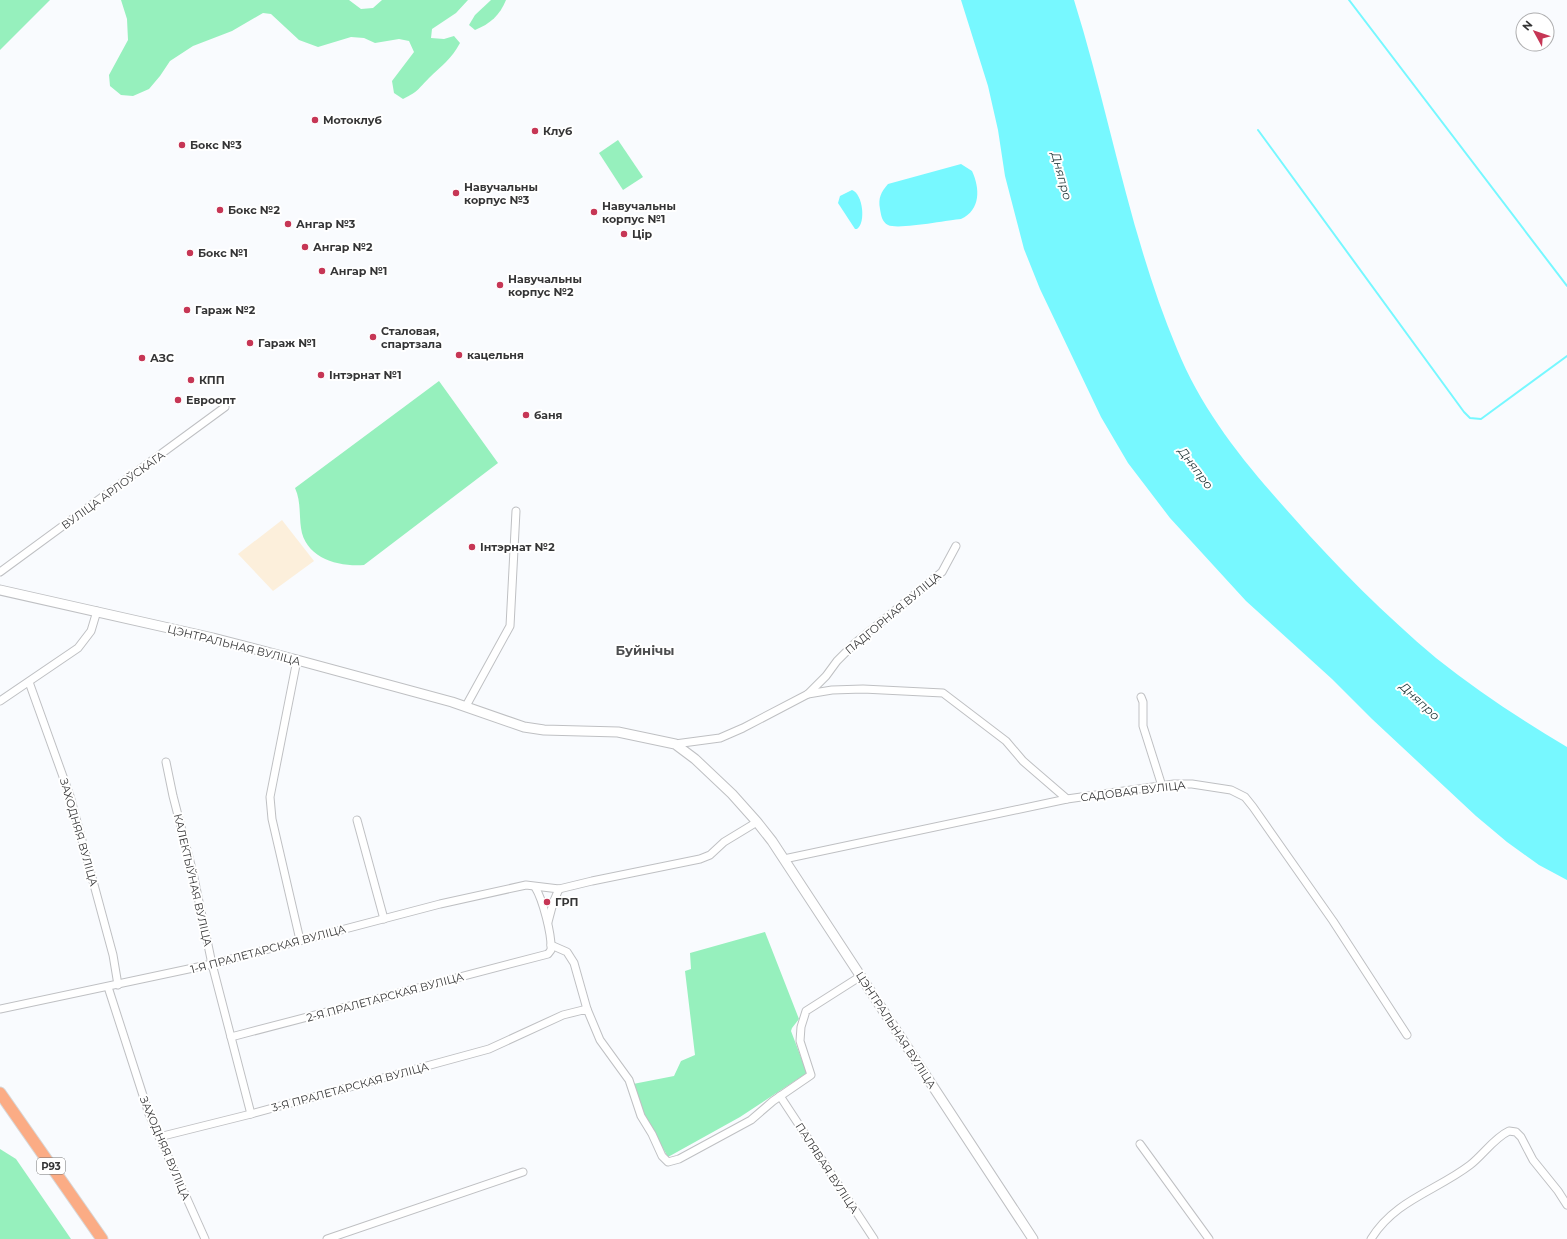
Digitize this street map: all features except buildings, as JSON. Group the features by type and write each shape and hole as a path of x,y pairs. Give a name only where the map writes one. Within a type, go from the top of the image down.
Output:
{"main road":[{"name":"Р93","path":"0,1093 102,1239"}],"street":[{"name":"ВУЛІЦА АРЛОЎСКАГА","path":"0,572 226,407"},
{"path":"466,706 510,626 516,511"},
{"name":"ПАДГОРНАЯ ВУЛІЦА","path":"675,744 720,738 743,728 808,694 826,676 836,661 854,644 942,572 956,546"},
{"name":"ЦЭНТРАЛЬНАЯ ВУЛІЦА","path":"0,590 297,660 466,706 524,727 550,730 618,732 675,744 709,772 757,822 784,859 1033,1239"},
{"path":"0,701 78,648 91,631 97,612"},
{"path":"297,660 270,798 272,818 300,940"},
{"name":"ЗАХОДНЯЯ ВУЛІЦА","path":"29,682 70,796 113,955 118,985"},
{"name":"ПАДГОРНАЯ ВУЛІЦА","path":"808,694 832,690 863,689 943,693 1006,742 1023,761 1066,799"},
{"path":"1141,697 1143,702 1143,726 1162,786"},
{"name":"КАЛЕКТЫЎНАЯ ВУЛІЦА","path":"166,762 173,796 193,873 212,964 251,1114"},
{"name":"САДОВАЯ ВУЛІЦА","path":"784,859 1066,799 1184,784 1231,790 1240,794 1249,801 1332,921 1407,1035"},
{"path":"357,820 384,919"},
{"path":"757,822 724,842 710,855 700,859 592,881 559,890 535,887 551,945 567,952 574,963 587,1009 600,1040 629,1080 641,1116 652,1134 662,1156 668,1162 679,1159 751,1120 780,1096 811,1075 800,1041 801,1027 806,1011 861,976"},
{"name":"1-Я ПРАЛЕТАРСКАЯ ВУЛІЦА","path":"0,1009 212,964 300,940 526,885 535,887"},
{"path":"547,927 549,914 559,890"},
{"name":"2-Я ПРАЛЕТАРСКАЯ ВУЛІЦА","path":"231,1037 538,957 548,954 551,950 551,945"},
{"name":"ЗАХОДНЯЯ ВУЛІЦА","path":"108,987 147,1108 205,1239"},
{"name":"3-Я ПРАЛЕТАРСКАЯ ВУЛІЦА","path":"159,1137 251,1114 489,1049 538,1025 563,1015 587,1009"},
{"name":"ПАЛЯВАЯ ВУЛІЦА","path":"780,1096 874,1239"},
{"path":"1371,1239 1382,1222 1393,1213 1419,1195 1470,1165 1509,1131 1516,1132 1521,1137 1533,1160 1558,1191 1567,1205"},
{"path":"1140,1144 1209,1239"},
{"path":"327,1239 523,1172"}],"shaded area":[{"path":"282,520 314,561 273,591 238,554"}],"green space":[{"path":"0,0 50,0 0,50"},
{"path":"121,0 349,0 361,9 373,8 382,0 468,0 456,13 432,29 431,38 444,39 454,36 460,43 457,49 418,90 403,99 394,93 392,81 414,52 409,41 399,39 375,43 364,38 351,37 318,47 299,40 271,14 263,13 232,31 193,46 170,61 149,89 133,96 121,95 110,86 109,75 128,40 127,19"},
{"path":"491,0 506,0 498,15 485,25 475,30 469,25 475,15"},
{"path":"618,140 643,177 623,190 599,153"},
{"path":"439,381 498,463 364,565 334,562 316,553 309,547 304,538 301,528 300,508 295,488"},
{"path":"765,932 799,1019 791,1031 807,1073 740,1117 668,1157 641,1110 633,1084 674,1076 681,1061 695,1055 685,971 691,969 690,953"},
{"path":"0,1149 16,1159 71,1239 0,1239"}],"water":[{"name":"Дняпро","path":"961,0 1074,0 1146,263 1177,349 1200,395 1213,417 1259,478 1327,554 1380,608 1417,642 1467,682 1517,716 1567,747 1567,880 1539,865 1507,842 1476,816 1372,719 1332,679 1246,601 1170,518 1128,463 1101,417 1040,289 1024,249 1005,176 998,130 988,86"},
{"path":"961,164 972,171 975,178 977,191 975,204 968,215 961,219 912,226 893,226 884,222 879,202 882,193 888,184"},
{"path":"852,190 859,197 862,209 862,221 857,229 855,229 838,203 840,196"}],"waterway":[{"path":"1349,0 1567,286"},
{"path":"1258,130 1464,412 1470,418 1481,419 1567,356"}],"place":[{"name":"Мотоклуб","path":"315,120"},
{"name":"Клуб","path":"535,131"},
{"name":"Бокс №3","path":"182,145"},
{"name":"Навучальны корпус №3","path":"456,193"},
{"name":"Бокс №2","path":"220,210"},
{"name":"Навучальны корпус №1","path":"594,212"},
{"name":"Ангар №3","path":"288,224"},
{"name":"Цір","path":"624,234"},
{"name":"Ангар №2","path":"305,247"},
{"name":"Бокс №1","path":"190,253"},
{"name":"Ангар №1","path":"322,271"},
{"name":"Навучальны корпус №2","path":"500,285"},
{"name":"Гараж №2","path":"187,310"},
{"name":"Сталовая, спартзала","path":"373,337"},
{"name":"Гараж №1","path":"250,343"},
{"name":"кацельня","path":"459,355"},
{"name":"АЗС","path":"142,358"},
{"name":"Інтэрнат №1","path":"321,375"},
{"name":"КПП","path":"191,380"},
{"name":"Евроопт","path":"178,400"},
{"name":"баня","path":"526,415"},
{"name":"Інтэрнат №2","path":"472,547"},
{"name":"ГРП","path":"547,902"}],"district":[{"name":"Буйнічы","path":"645,650"}]}
